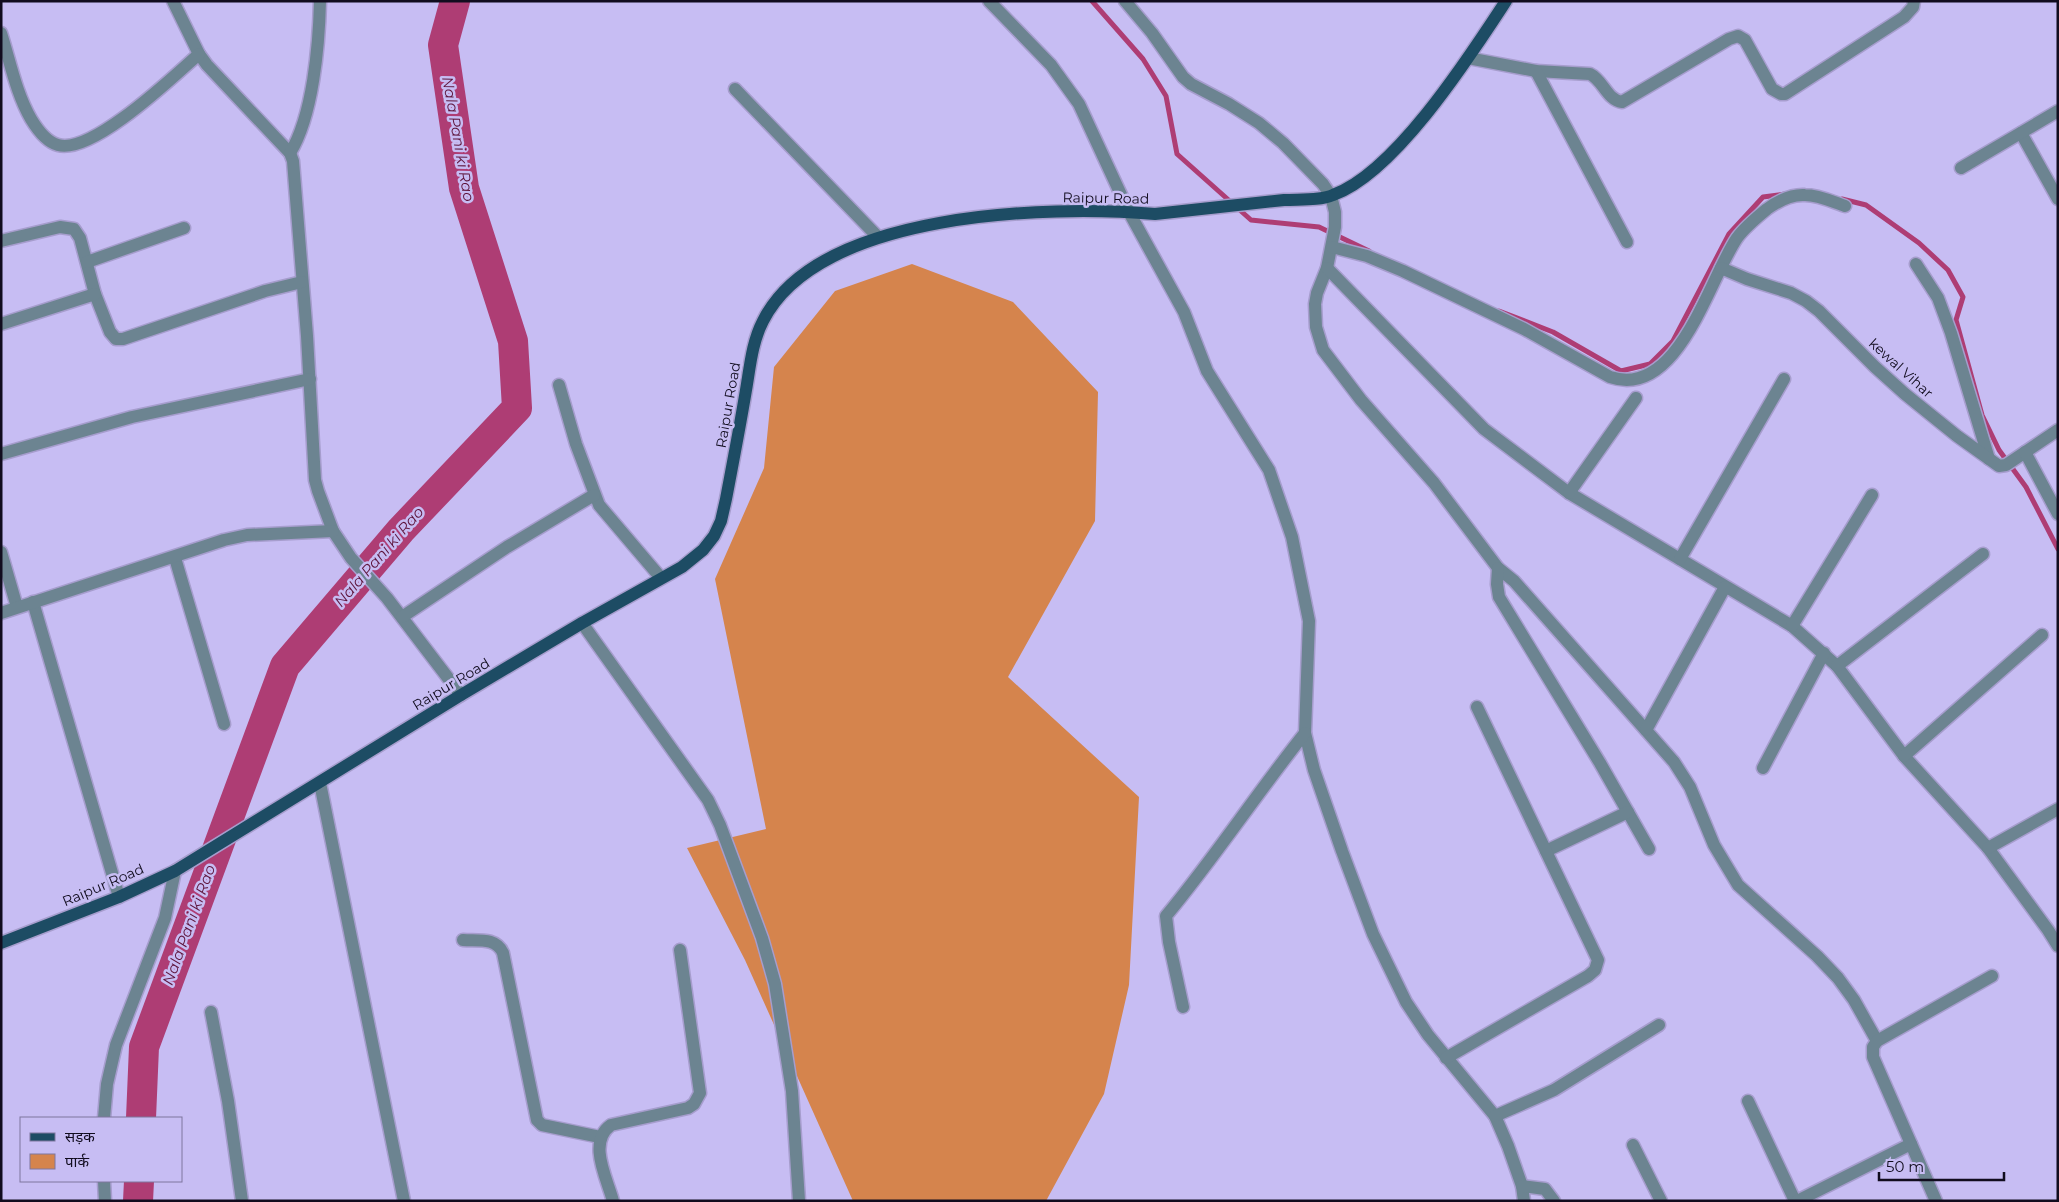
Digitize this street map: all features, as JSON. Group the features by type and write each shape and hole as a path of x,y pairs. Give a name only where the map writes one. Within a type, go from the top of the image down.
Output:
{"main road":[{"name":"Raipur Road","path":"1,943 119,897 175,871 461,695 682,566 703,550 714,536 721,521 753,349 763,320 780,296 799,278 834,255 878,237 929,225 1018,212 1129,212 1155,214 1331,196 1358,181 1383,160 1422,119 1468,58 1506,1"}],"street":[{"path":"173,1 199,54 290,153 295,169 315,480 334,532 351,558 387,598 461,695"},
{"path":"290,153 301,132 307,112 320,29 320,1"},
{"path":"989,1 1051,64 1080,104 1129,212 1184,312 1207,371 1269,470 1292,537 1310,621 1305,733 1314,770 1342,851 1373,934 1406,1002 1428,1035 1494,1116 1508,1146 1522,1186 1524,1201"},
{"path":"1125,1 1191,84 1229,104 1259,123 1312,170 1331,196 1333,237 1327,268 1317,293 1315,304 1316,327 1323,350 1360,400 1434,483 1498,568 1514,581 1646,730 1683,775 1701,809 1714,845 1738,885 1817,956 1838,978 1854,1000 1877,1042"},
{"path":"1468,58 1536,71 1590,74 1596,76 1614,99 1622,102 1729,39 1738,36 1745,40 1772,89 1785,94 1904,17 1914,7 1914,1"},
{"path":"1,33 21,97 32,120 51,142 60,146 76,144 103,132 126,117 199,54"},
{"path":"1536,71 1627,242"},
{"path":"735,89 878,237"},
{"path":"1961,168 2058,111"},
{"path":"2021,133 2058,199"},
{"path":"1333,237 1367,256 1403,271 1524,329 1610,377 1619,381 1630,381 1645,376 1659,368 1675,353 1694,322 1737,239 1746,228 1776,202 1792,196 1804,195 1823,198 1845,206"},
{"path":"1,241 60,227 69,228 78,233 95,294 110,332 114,338 119,339 265,290 302,282"},
{"path":"87,262 184,228"},
{"path":"1916,264 1938,298 1989,459"},
{"path":"1327,268 1484,429 1569,493 1792,626 1824,653 1838,666 1904,756 1988,848 2058,946"},
{"name":"kewal Vihar","path":"1721,268 1747,279 1791,293 1806,301 1819,311 1905,394 1999,466 2009,462 2058,430"},
{"path":"1,324 95,294"},
{"path":"1,454 132,417 310,379"},
{"path":"1680,559 1784,379"},
{"path":"559,385 576,444 594,495 603,511 661,578"},
{"path":"1569,493 1636,398"},
{"path":"2025,452 2058,514"},
{"path":"402,618 507,546 594,495"},
{"path":"1792,626 1872,496"},
{"path":"1,613 175,558 224,540 247,535 334,532"},
{"path":"1,552 17,607"},
{"path":"1838,666 1983,554"},
{"path":"175,558 224,724"},
{"path":"1498,568 1497,584 1499,597 1649,849"},
{"path":"1646,730 1725,587"},
{"path":"33,602 119,897"},
{"path":"582,623 708,800 720,825 762,938 776,984 792,1091 799,1201"},
{"path":"1904,756 2042,635"},
{"path":"1763,768 1824,653"},
{"path":"1446,1058 1588,976 1598,964 1597,953 1477,707"},
{"path":"1183,1007 1169,942 1166,916 1200,874 1271,775 1305,733"},
{"path":"320,783 404,1201"},
{"path":"1988,848 2058,809"},
{"path":"1546,851 1628,812"},
{"path":"104,1117 107,1084 116,1045 162,925 169,903 175,871"},
{"path":"463,940 490,941 499,946 503,954 537,1120 542,1125 600,1137"},
{"path":"613,1201 598,1150 600,1137 606,1129 611,1125 688,1108 700,1093 680,950"},
{"path":"1936,1201 1873,1057 1873,1047 1877,1042 1992,976"},
{"path":"211,1012 228,1101 242,1201"},
{"path":"1494,1116 1554,1090 1659,1025"},
{"path":"1748,1101 1796,1201 1912,1144"},
{"path":"1633,1145 1661,1201"},
{"path":"104,1182 105,1201"},
{"path":"1522,1186 1541,1187 1545,1189 1554,1201"}],"green space":[{"path":"912,264 1013,302 1098,392 1095,521 1008,677 1139,797 1129,985 1104,1094 1046,1201 853,1201 745,960 687,848 766,829 715,579 764,468 774,367 835,291"}],"waterway":[{"name":"Nala Pani ki Rao","path":"141,1117 144,1047 285,666 401,530 517,408 513,341 464,188 443,45 455,1"},
{"path":"1092,1 1143,59 1166,96 1177,154 1251,220 1319,227 1369,251"},
{"path":"1499,311 1553,332 1621,371 1650,364 1673,341 1729,234 1763,197 1785,194"},
{"path":"1842,199 1866,205 1919,243 1948,270 1963,297 1956,320 1982,415 1999,450 2026,487 2058,549"},
{"name":"Nala Pani ki Rao","path":"138,1201 139,1182"}]}
